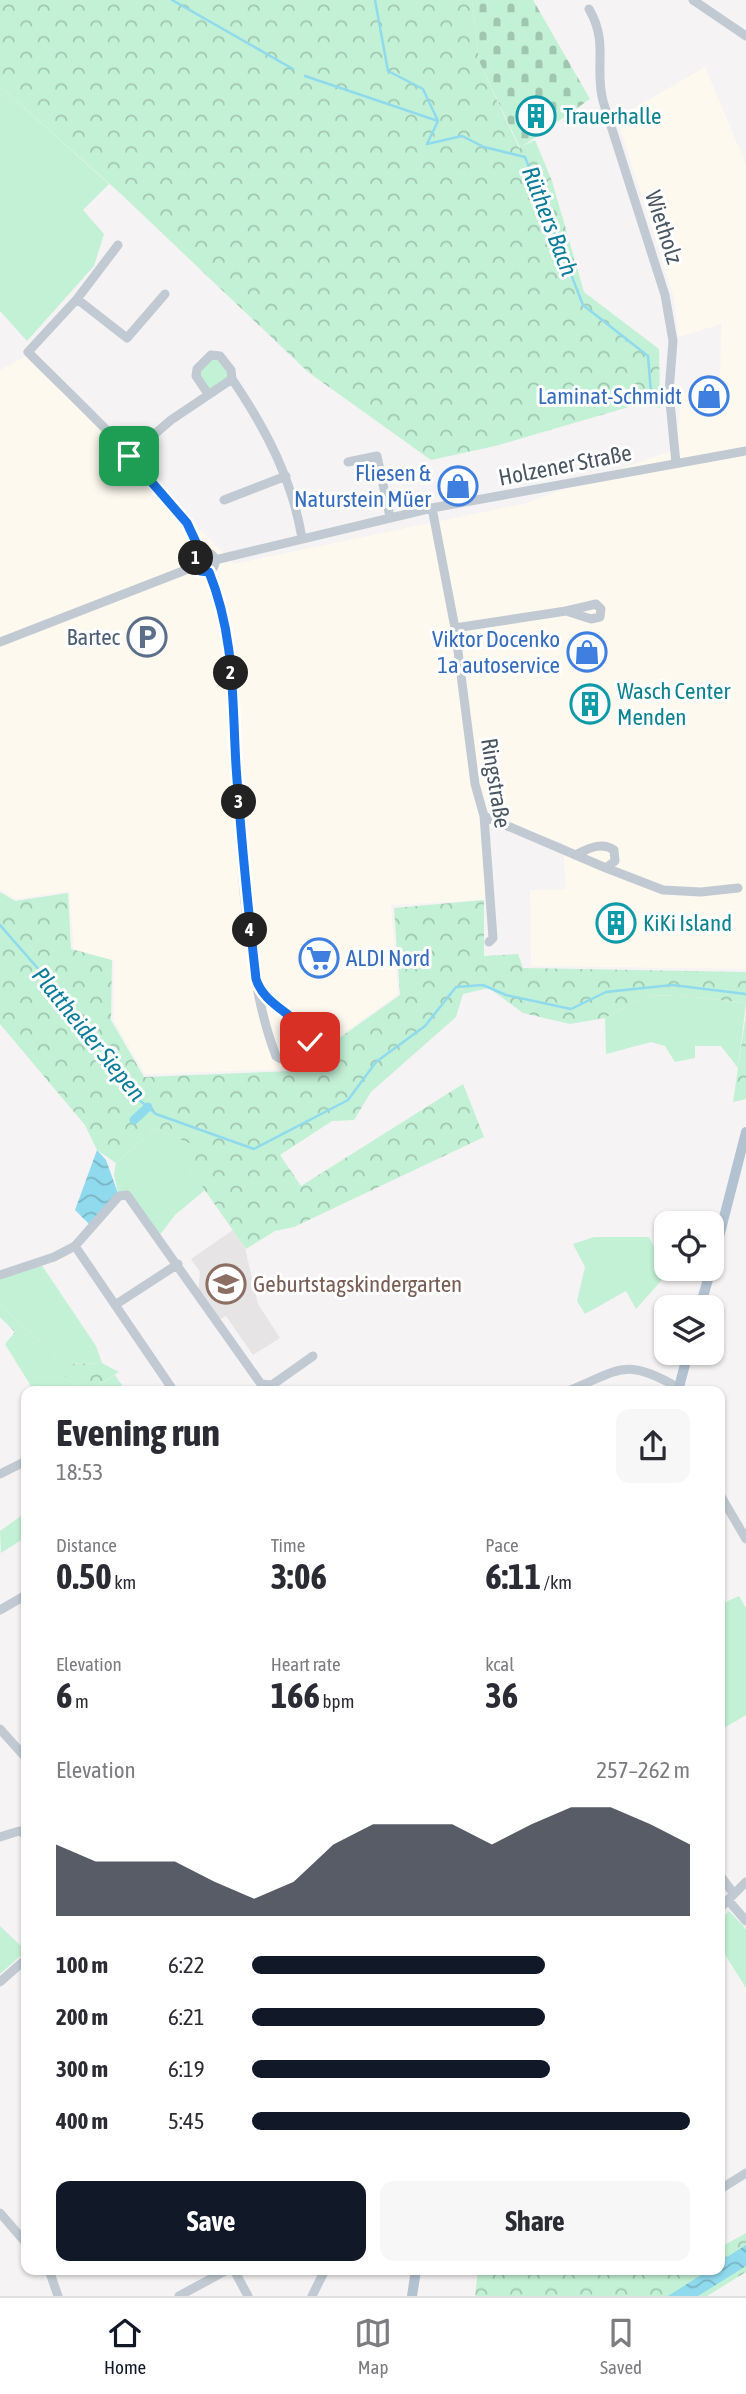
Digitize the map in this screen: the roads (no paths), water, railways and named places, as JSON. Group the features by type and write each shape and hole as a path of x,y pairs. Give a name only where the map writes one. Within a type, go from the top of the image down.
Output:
{"main road":[{"path":"724,1225 742,1166 746,1132"},
{"path":"679,1386 685,1365"},
{"path":"412,2296 415,2275"}],"street":[{"path":"694,0 746,36"},
{"name":"Wietholz","path":"589,9 601,41 598,84 665,295 673,341 670,401 676,463"},
{"path":"118,246 77,299 28,352 129,456 187,523 201,553"},
{"path":"77,299 127,338 165,294"},
{"path":"208,394 196,376 197,369 211,355 220,356 231,370 232,379 253,410 286,475 297,504 302,538"},
{"path":"129,456 208,394 232,379"},
{"path":"725,453 746,443"},
{"name":"Holzener Straße","path":"215,560 432,508 746,450"},
{"path":"348,462 377,456 390,517"},
{"path":"224,500 286,475"},
{"name":"Ringstraße","path":"432,508 455,628 475,784 484,816 493,938 489,942"},
{"path":"201,553 209,553 215,560 214,567 209,572 200,571 195,565 196,558 201,553"},
{"path":"0,642 195,565"},
{"path":"209,572 227,624 246,894 260,991 276,1056 284,1062 296,1063 307,1055 310,1042 307,1031 260,991"},
{"path":"455,628 566,611"},
{"path":"484,816 663,890 701,892 738,888"},
{"path":"575,855 594,846 607,845 614,850 615,861 606,868"},
{"path":"0,1275 54,1257 75,1246 119,1196 127,1195 261,1384 268,1386"},
{"path":"75,1246 170,1386"},
{"path":"115,1305 178,1264"},
{"path":"276,1386 313,1356"},
{"path":"582,1386 631,1368 650,1371 672,1386"},
{"path":"0,1474 21,1464"},
{"path":"725,1503 746,1539"},
{"path":"0,1610 21,1598"},
{"path":"0,1729 21,1752"},
{"path":"0,1837 21,1832"},
{"path":"725,1903 746,1882"},
{"path":"725,1886 746,1921"},
{"path":"0,1982 21,1963"},
{"path":"725,2186 746,2173"},
{"path":"0,2213 21,2237"},
{"path":"51,2275 58,2296"},
{"path":"179,2296 218,2275"},
{"path":"237,2275 248,2296"},
{"path":"312,2296 322,2275"}],"water":[{"path":"97,1150 106,1160 119,1196 92,1227 75,1210"},
{"path":"746,2245 746,2266 698,2296 668,2296 701,2275 725,2275 725,2258"}],"waterway":[{"name":"Rüthers Bach","path":"172,0 293,69"},
{"path":"375,0 388,71 423,89 438,121"},
{"name":"Rüthers Bach","path":"305,76 438,121 427,144 462,136 484,147 525,157 583,305 648,356 651,393"},
{"name":"Plattheider Siepen","path":"0,925 96,1035 137,1098 156,1114 254,1149 348,1100 376,1062 425,1026 456,987 483,985 506,995 571,1009 606,992 672,985 746,994"},
{"path":"134,1120 148,1107"}],"place":[{"name":"Trauerhalle","path":"536,116"},
{"name":"Laminat-Schmidt","path":"709,396"},
{"name":"Fliesen & Naturstein Müer","path":"458,486"},
{"name":"Bartec","path":"147,637"},
{"name":"Viktor Docenko 1a autoservice","path":"587,652"},
{"name":"Wasch Center Menden","path":"590,704"},
{"name":"KiKi Island","path":"616,923"},
{"name":"ALDI Nord","path":"319,958"},
{"name":"Geburtstagskindergarten","path":"226,1284"}]}
